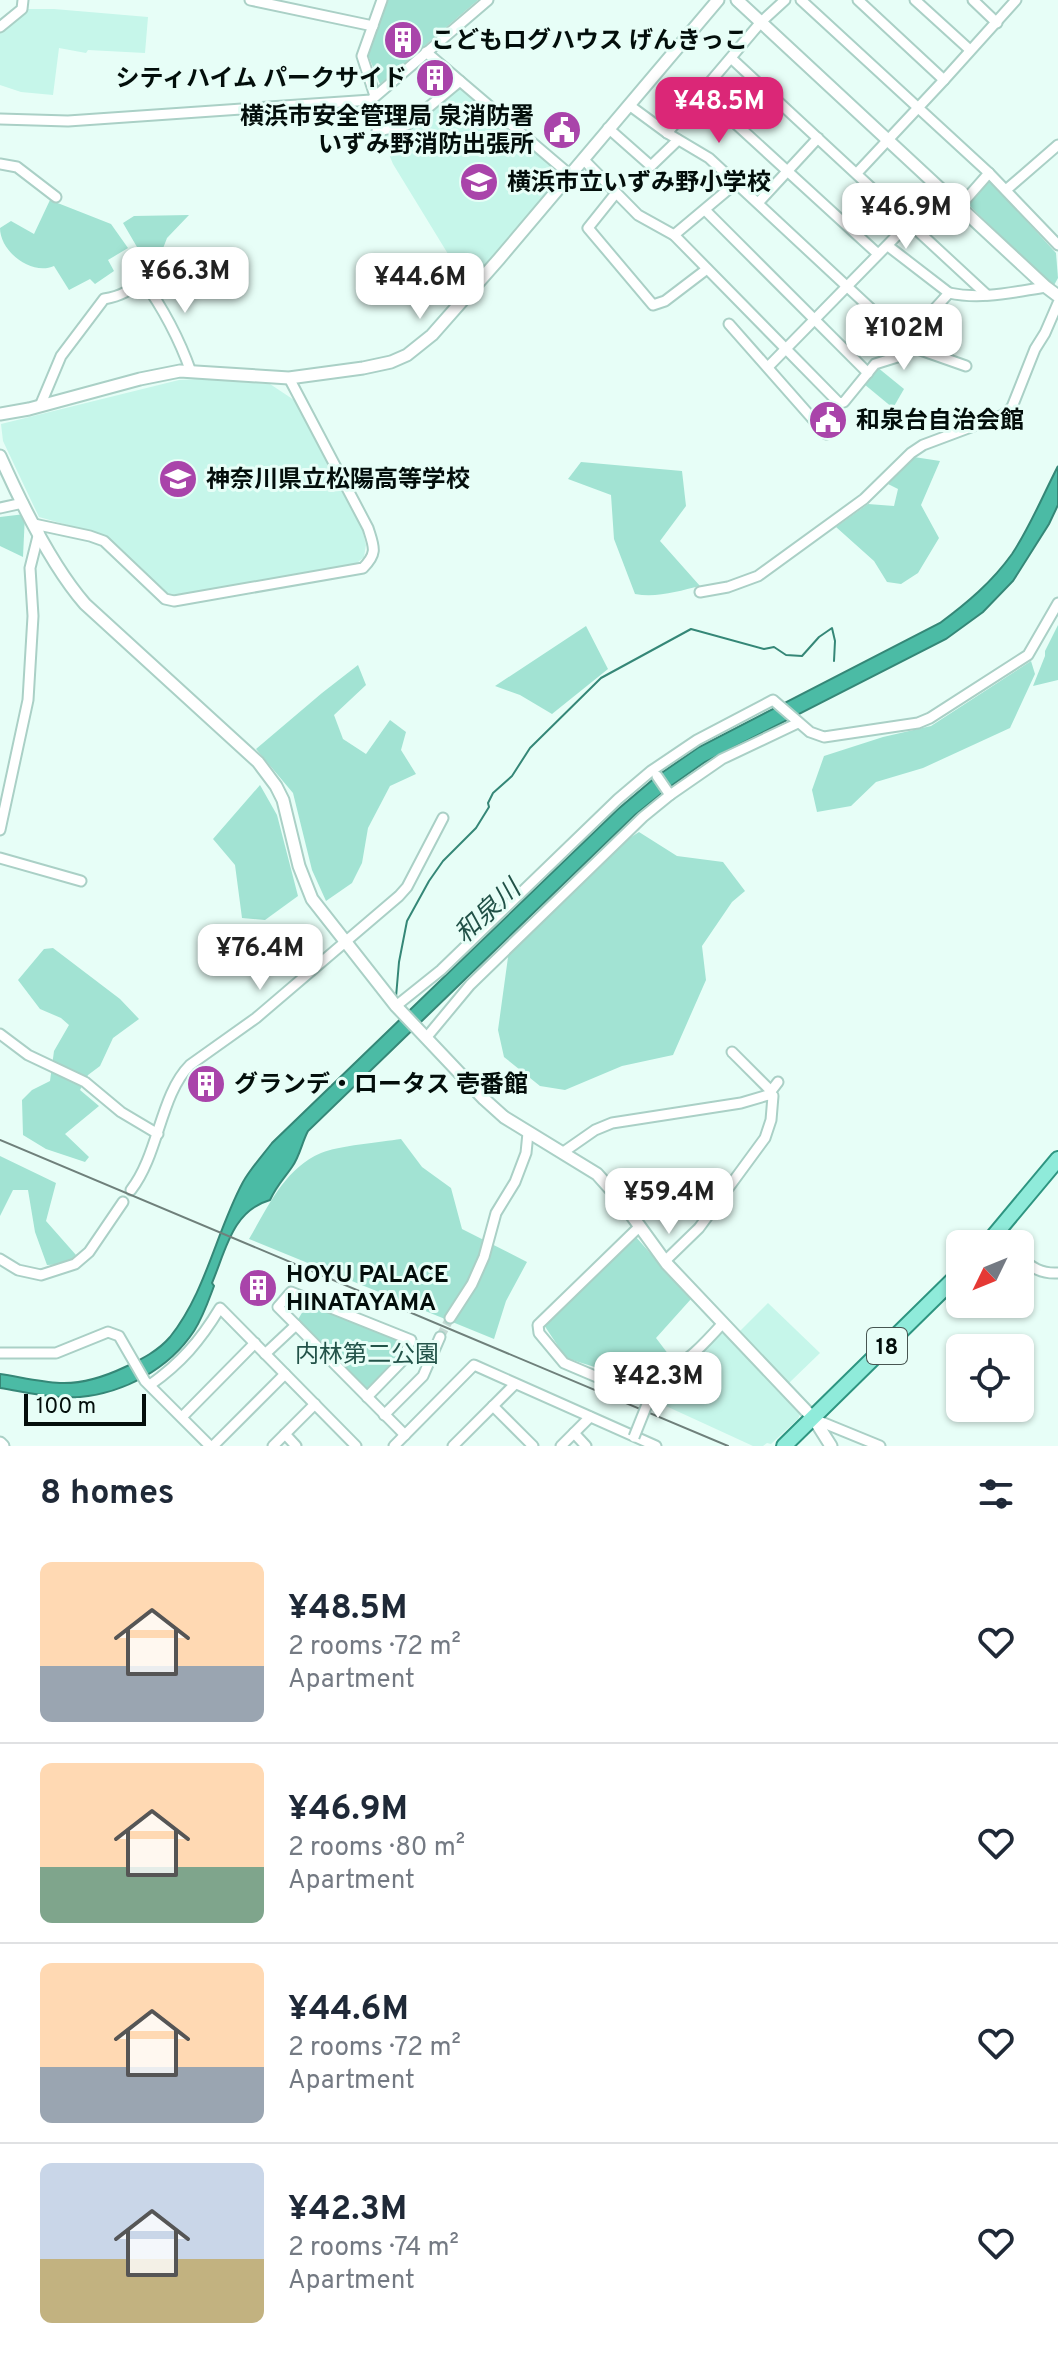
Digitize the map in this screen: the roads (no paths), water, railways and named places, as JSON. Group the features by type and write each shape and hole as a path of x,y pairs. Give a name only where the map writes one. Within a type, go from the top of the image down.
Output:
{"main road":[{"path":"1005,1230 1058,1159"},
{"name":"18","path":"784,1446 946,1287"}],"street":[{"path":"0,27 22,9 23,0"},
{"path":"250,0 373,26"},
{"path":"375,96 362,56 382,0"},
{"path":"0,119 68,121 371,100 488,0"},
{"path":"0,414 180,371 289,378 391,362 418,347 499,259 718,0"},
{"path":"737,0 1055,294"},
{"path":"667,133 761,22 785,0"},
{"path":"801,0 989,173 1058,245"},
{"path":"858,0 944,80"},
{"path":"915,0 970,50"},
{"path":"973,0 997,23"},
{"path":"857,173 1016,0"},
{"path":"426,52 569,174"},
{"path":"731,58 987,295"},
{"path":"377,131 407,125 460,81"},
{"path":"702,93 878,254"},
{"path":"629,105 709,158 912,347 966,366"},
{"path":"608,128 651,166 678,140"},
{"path":"758,203 818,138"},
{"path":"1006,190 1058,145"},
{"path":"583,159 638,215 674,235 839,403 844,402 875,364 907,354 930,314 949,293"},
{"path":"0,164 17,167 56,197"},
{"path":"960,206 989,173"},
{"path":"674,235 736,183"},
{"path":"616,193 588,228 653,305 665,301 707,269"},
{"path":"705,210 868,373"},
{"path":"768,367 910,222"},
{"path":"888,246 949,293 974,297 1055,294"},
{"path":"40,406 61,356 104,299 121,296 142,279 173,327 191,372"},
{"path":"700,592 728,587 758,576 864,499 923,445 1003,415 1012,407 1035,349 1045,333 1055,294"},
{"path":"729,324 826,434"},
{"path":"36,528 104,541 165,599 174,601 363,568 372,559 374,549 368,528 289,378"},
{"path":"0,456 55,564 85,604 252,756 268,775 283,800 305,884 312,899 400,1010 504,1117 597,1174 665,1261 814,1419 831,1446"},
{"path":"0,508 23,503"},
{"path":"0,830 28,700 33,616 30,568 36,528"},
{"path":"400,1010 618,799 651,771 697,740 773,700 810,732 824,737 900,727 930,718 1028,655 1058,603"},
{"path":"426,1038 470,985 668,792 793,719"},
{"path":"657,776 668,792"},
{"path":"131,1190 138,1181 181,1073 256,1018 399,896 407,887 443,818"},
{"path":"0,858 81,881"},
{"path":"0,1034 28,1055 85,1082 121,1112 158,1134"},
{"path":"665,1261 699,1228 765,1138 771,1120 773,1096 732,1052"},
{"path":"562,1153 595,1130 612,1123 741,1103 770,1093 778,1082"},
{"path":"450,1318 472,1284 484,1257 496,1213 515,1182 526,1153 528,1133"},
{"path":"0,1259 18,1270 41,1275 75,1264 89,1252 123,1202"},
{"path":"640,1226 538,1325 539,1333 564,1363 604,1380 652,1392"},
{"path":"1034,1268 1049,1274 1058,1273"},
{"path":"367,1397 402,1361 411,1340 293,1290 278,1307 384,1415 405,1435"},
{"path":"147,1382 192,1349 220,1308 356,1446"},
{"path":"634,1437 656,1383 693,1354 723,1323"},
{"path":"265,1354 296,1325"},
{"path":"0,1353 56,1353 108,1332 119,1336 147,1382 212,1446 285,1374"},
{"path":"384,1415 423,1376 440,1337"},
{"path":"182,1417 255,1343"},
{"path":"394,1446 474,1365 656,1446"},
{"path":"453,1446 515,1384"},
{"path":"273,1446 315,1404"},
{"path":"493,1406 533,1446"},
{"path":"561,1446 590,1417"},
{"path":"814,1419 880,1446"},
{"path":"574,1433 586,1446"},
{"path":"285,1434 296,1446"},
{"path":"463,1436 473,1446"}],"waterway":[{"path":"396,997 407,921 429,881 443,861 476,828 489,807 493,793 512,776 530,748 601,678 691,629 764,649 774,647 786,655 802,656 832,628 834,661"}],"tunnel":[{"path":"440,1337 450,1318"}],"railway":[{"path":"0,1140 728,1446"}],"place":[{"name":"こどもログハウス げんきっこ","path":"403,40"},
{"name":"シティハイム パークサイド","path":"435,78"},
{"name":"横浜市安全管理局 泉消防署 いずみ野消防出張所","path":"562,130"},
{"name":"横浜市立いずみ野小学校","path":"479,182"},
{"name":"和泉台自治会館","path":"828,420"},
{"name":"神奈川県立松陽高等学校","path":"178,479"},
{"name":"グランデ・ロータス 壱番館","path":"206,1084"},
{"name":"HOYU PALACE HINATAYAMA","path":"258,1288"}],"water label":[{"name":"和泉川","path":"487,911"}],"park label":[{"name":"内林第二公園","path":"367,1354"}]}
